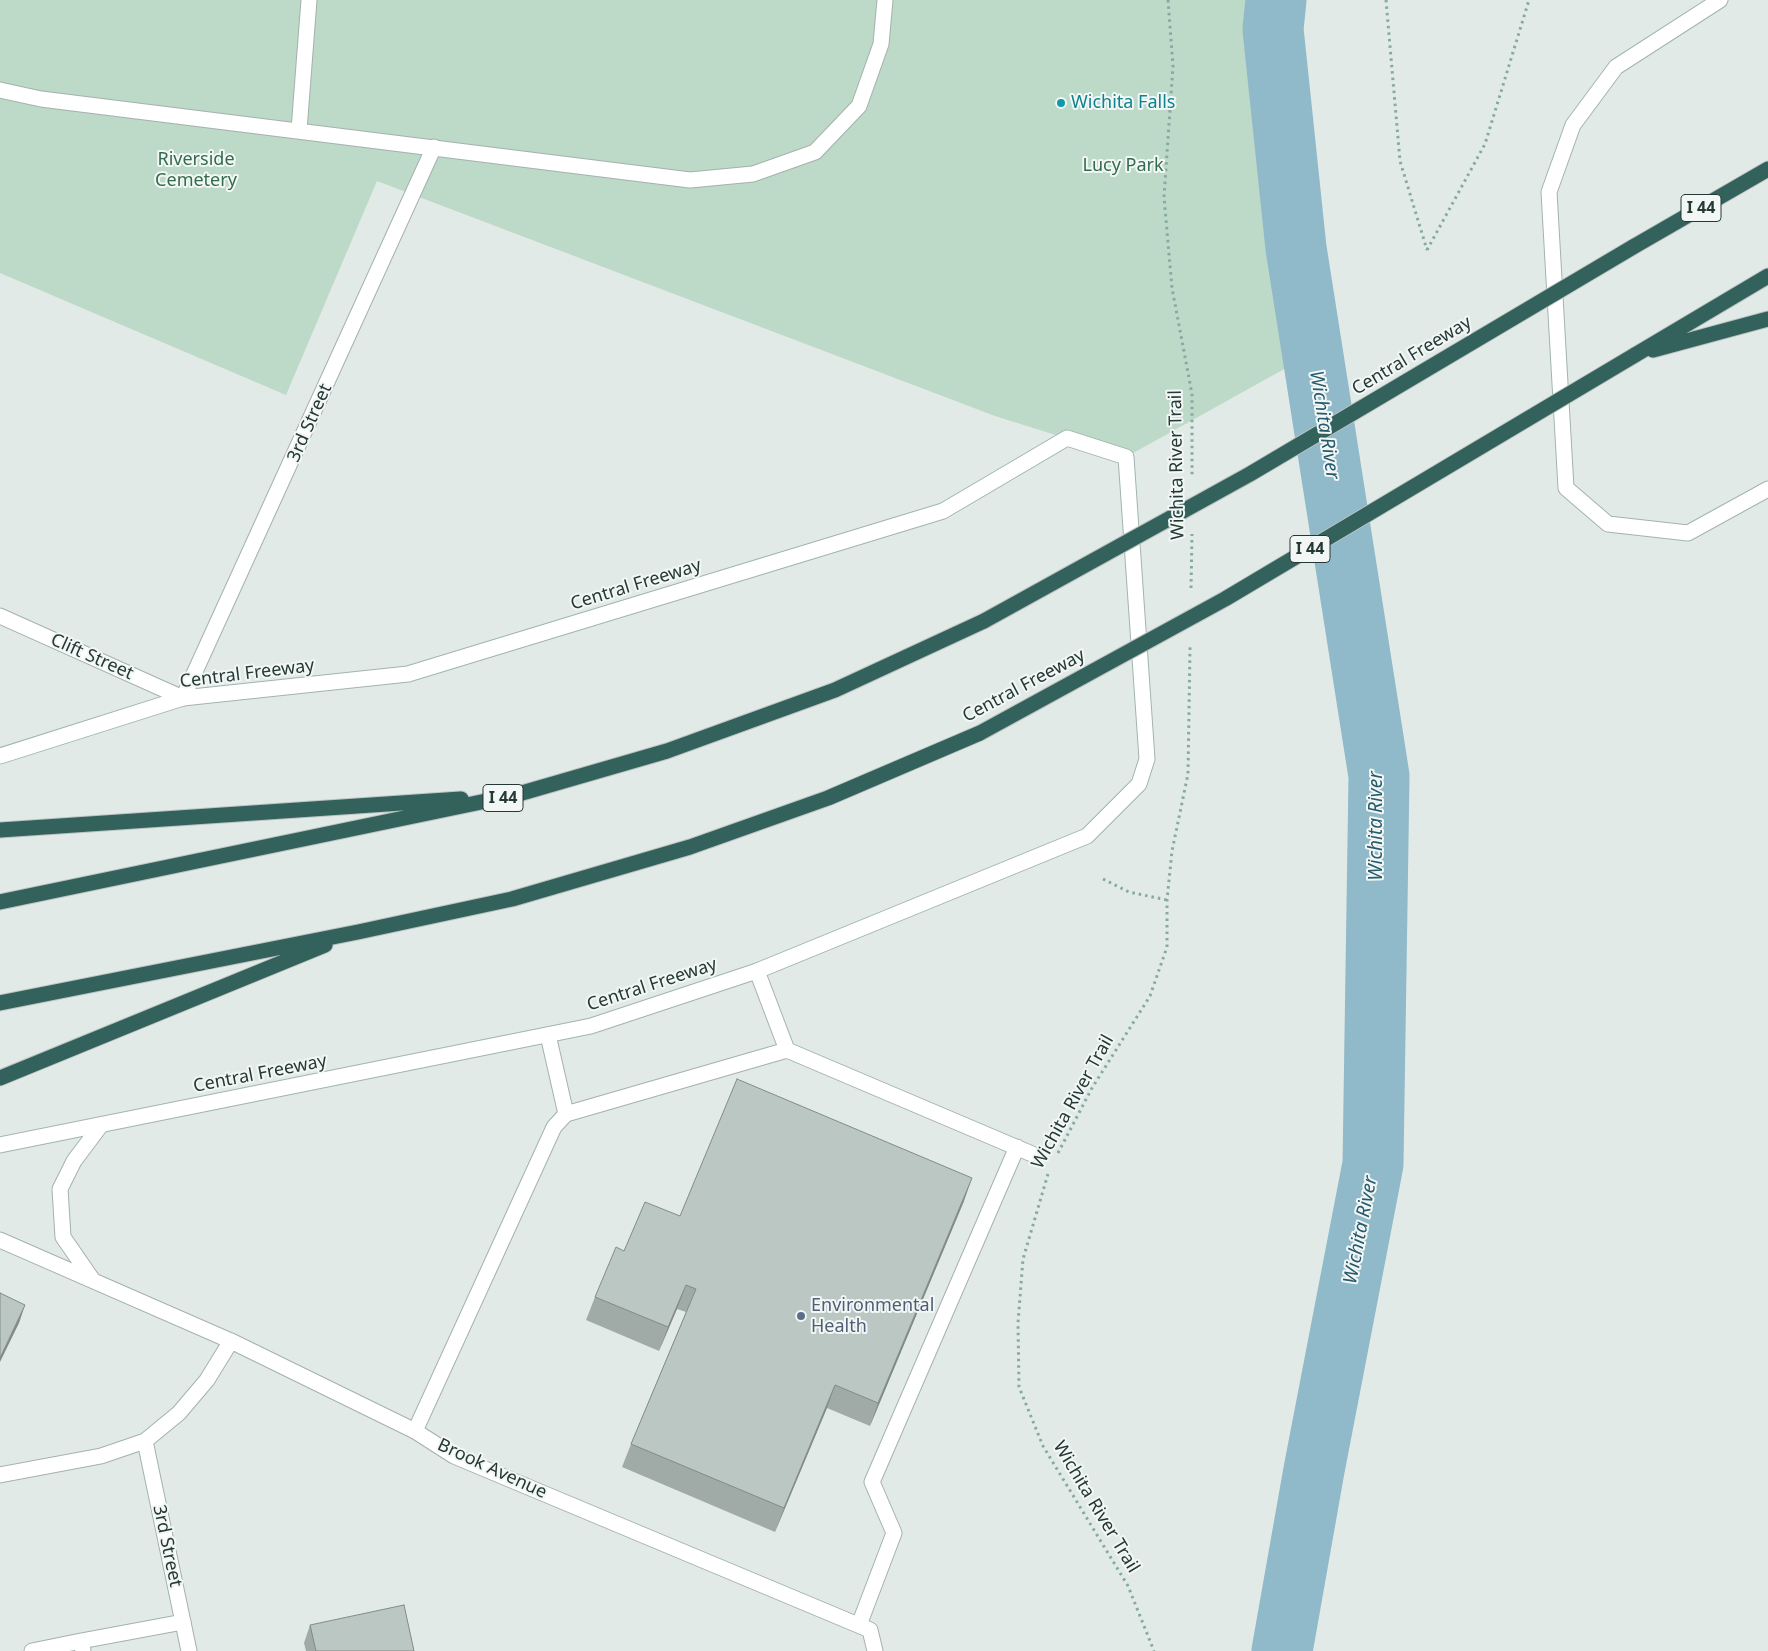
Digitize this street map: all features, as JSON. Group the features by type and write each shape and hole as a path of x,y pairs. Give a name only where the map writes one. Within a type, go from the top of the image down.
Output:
{"highway":[{"name":"Central Freeway","path":"0,902 515,795 667,751 835,690 984,621 1250,474 1768,169"},
{"name":"Central Freeway","path":"0,1003 358,932 512,899 690,847 828,798 980,733 1226,600 1768,276"},
{"path":"1635,355 1768,320"},
{"path":"0,830 515,795"},
{"path":"0,1078 358,932"}],"main road":[{"path":"299,130 309,0"},
{"path":"0,90 41,99 690,180 753,174 815,152 859,106 881,44 885,0"},
{"path":"1720,0 1616,67 1573,125 1549,192 1566,488 1608,524 1688,533 1768,490"},
{"name":"3rd Street","path":"183,698 434,147"},
{"name":"Central Freeway","path":"0,756 183,698 408,674 943,510 1067,438 1126,457 1147,759 1139,784 1087,836 757,971 591,1026 0,1145"},
{"name":"Clift Street","path":"0,616 183,698"},
{"path":"757,971 787,1050"},
{"path":"548,1035 566,1114"},
{"path":"415,1431 554,1127 566,1114 787,1050 1032,1154"},
{"path":"93,1280 63,1237 60,1189 74,1161 101,1125"},
{"path":"875,1651 865,1627 894,1533 872,1482 1017,1148"},
{"name":"Brook Avenue","path":"0,1240 231,1341 415,1431 454,1456 865,1627"},
{"path":"0,1475 101,1456 145,1441 179,1412 207,1380 231,1341"},
{"name":"3rd Street","path":"145,1441 189,1651"},
{"path":"32,1651 82,1646 182,1622"}],"path":[{"name":"Wichita River Trail","path":"1168,0 1173,66 1164,197 1172,288 1192,394 1192,485"},
{"path":"1386,0 1400,161 1427,250 1486,144 1529,0"},
{"name":"Wichita River Trail","path":"1191,595 1192,525"},
{"name":"Wichita River Trail","path":"1057,1154 1092,1088 1150,996 1167,947 1167,900 1172,851 1188,774 1190,644"},
{"path":"1103,879 1129,892 1167,900"},
{"name":"Wichita River Trail","path":"1050,1169 1044,1183 1023,1259 1018,1323 1019,1387 1043,1446 1128,1586 1154,1651"}],"green space":[{"name":"Riverside Cemetery","path":"0,0 1276,0 1273,29 1296,248 1313,353 1126,457 995,416 377,181 286,395 0,273"}],"building":[{"name":"Environmental Health","path":"737,1079 972,1178 878,1403 835,1385 784,1508 631,1444 696,1289 686,1285 668,1327 595,1297 616,1247 624,1251 645,1202 680,1216"},
{"path":"0,1293 25,1305 0,1358"},
{"path":"404,1605 414,1651 316,1651 310,1625"}],"waterway":[{"name":"Wichita River","path":"1276,0 1273,29 1296,248 1379,776 1373,1164 1314,1470 1282,1651"}],"place":[{"name":"Wichita Falls","path":"1061,103"},
{"name":"Environmental Health","path":"801,1316"}],"park label":[{"name":"Lucy Park","path":"1123,166"}]}
